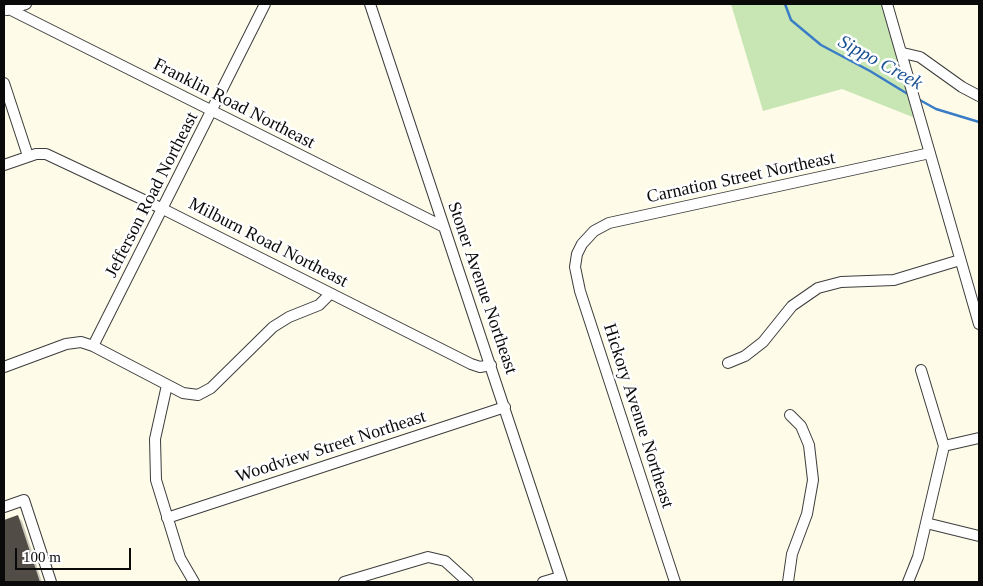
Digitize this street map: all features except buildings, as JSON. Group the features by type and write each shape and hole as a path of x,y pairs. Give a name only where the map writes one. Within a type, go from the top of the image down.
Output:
{"street":[{"path":"6,10 26,4"},
{"name":"Jefferson Road Northeast","path":"93,346 266,4"},
{"name":"Stoner Avenue Northeast","path":"370,4 561,579"},
{"path":"887,4 903,52 952,234 979,324"},
{"name":"Franklin Road Northeast","path":"6,10 444,227"},
{"path":"903,52 920,57 962,87 979,96"},
{"path":"4,83 28,156 4,165"},
{"name":"Carnation Street Northeast","path":"575,260 585,239 599,228 609,224 930,153"},
{"name":"Milburn Road Northeast","path":"28,156 46,154 163,209 471,364 480,367 491,365"},
{"name":"Hickory Avenue Northeast","path":"575,260 580,291 675,582"},
{"path":"728,363 745,356 763,342 792,306 818,288 841,282 894,280 960,260"},
{"path":"4,367 75,342 93,346 167,385 192,395 206,392 273,327 289,317 319,305 330,294"},
{"path":"908,582 915,568 944,446 922,370"},
{"path":"167,385 157,427 154,460 156,480 180,558 194,582"},
{"name":"Woodview Street Northeast","path":"167,518 505,407"},
{"path":"788,582 792,554 807,514 813,480 809,445 801,426 790,414"},
{"path":"944,446 979,438"},
{"path":"4,507 24,500 51,582"},
{"path":"926,523 979,536"},
{"path":"344,582 428,557 445,561 467,582"},
{"path":"543,582 561,579"}],"green space":[{"path":"731,4 881,4 915,118 842,89 763,111"}],"waterway":[{"name":"Sippo Creek","path":"785,4 791,20 821,45 870,71 911,96"},
{"name":"Sippo Creek","path":"918,99 936,109 979,122"}]}
